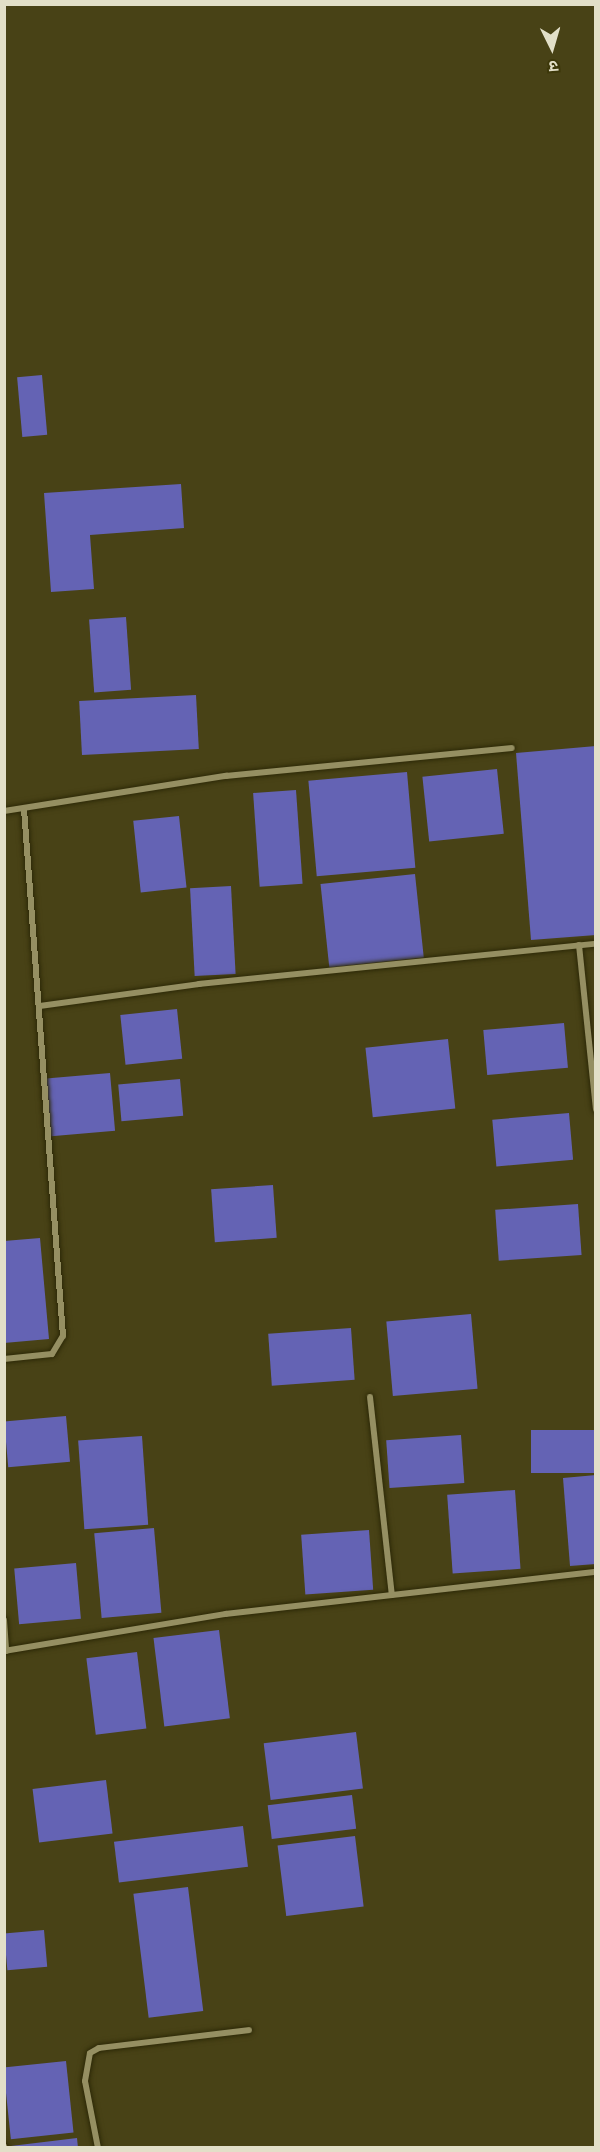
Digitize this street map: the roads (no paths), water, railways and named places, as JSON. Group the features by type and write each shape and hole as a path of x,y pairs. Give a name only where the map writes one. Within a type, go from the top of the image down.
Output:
{"street":[{"path":"4,811 226,776 512,748"},
{"path":"4,1359 52,1354 63,1336 24,809"},
{"path":"39,1005 199,984 596,944"},
{"path":"579,945 596,1109"},
{"path":"370,1397 392,1595"},
{"path":"4,1620 5,1651 226,1614 596,1572"},
{"path":"98,2148 85,2081 90,2053 99,2048 249,2030"}]}
